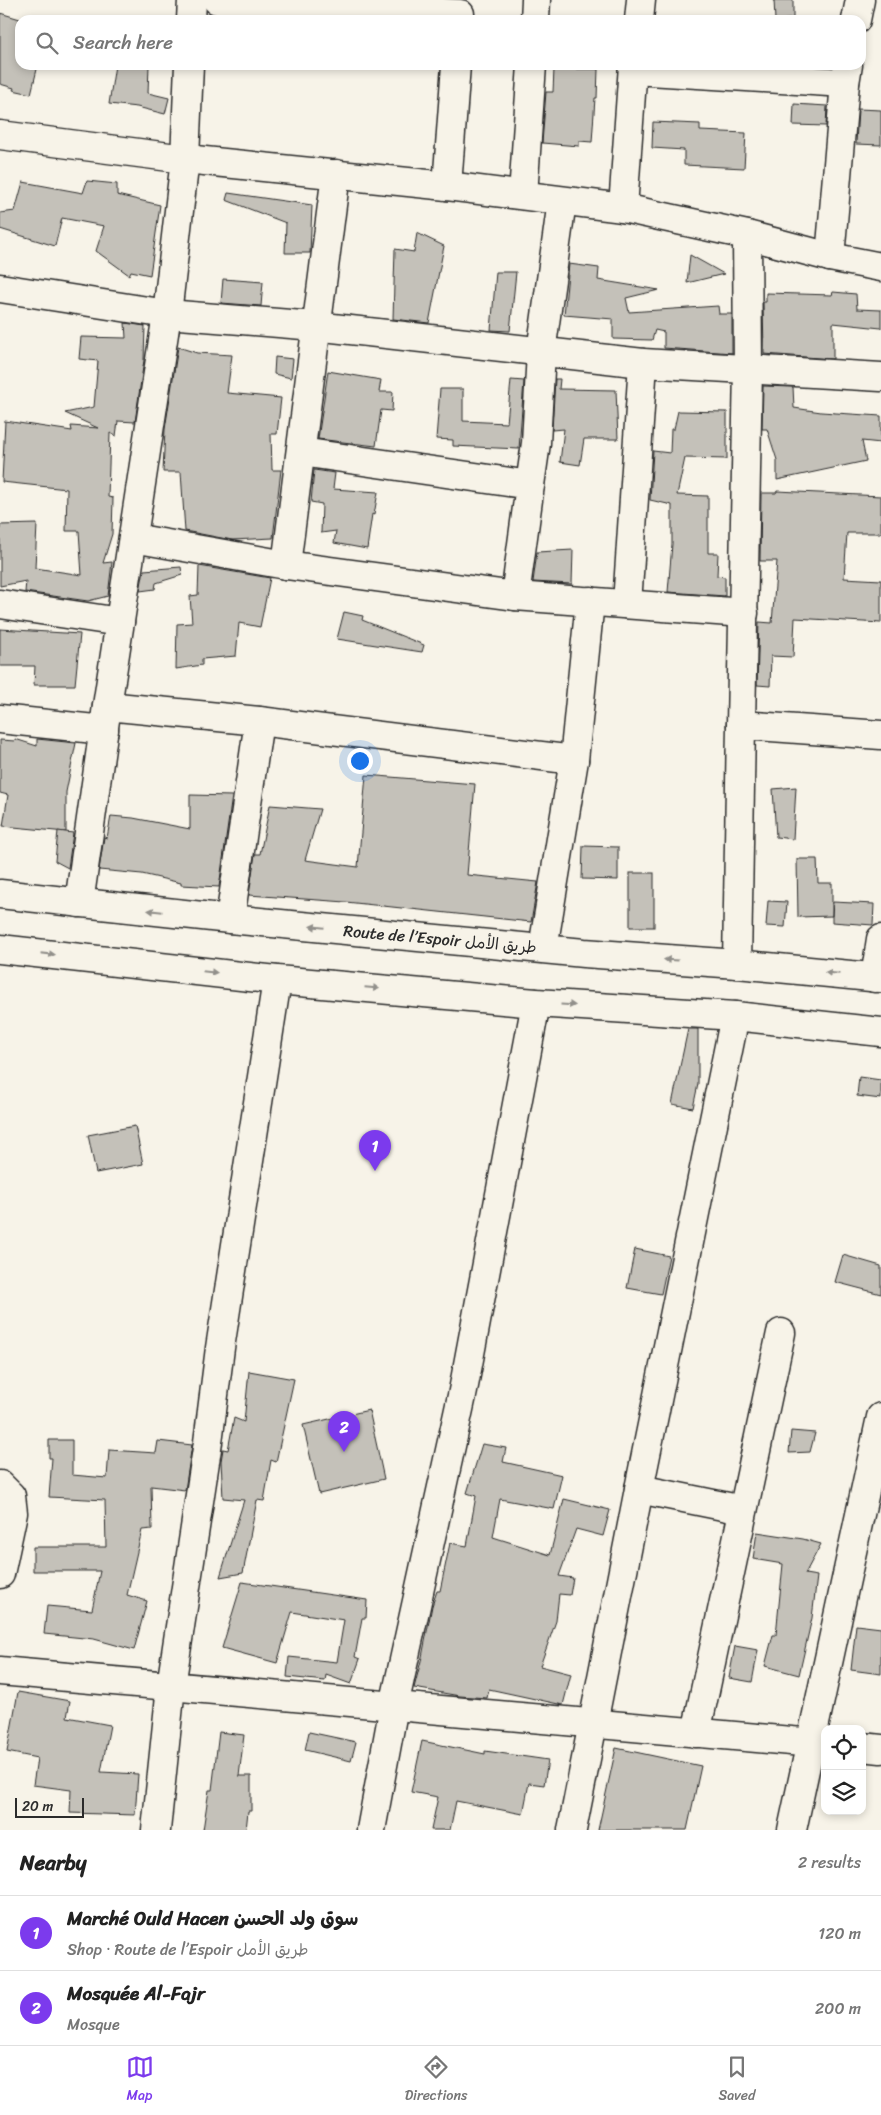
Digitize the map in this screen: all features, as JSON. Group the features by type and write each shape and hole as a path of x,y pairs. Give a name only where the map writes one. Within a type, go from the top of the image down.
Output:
{"main road":[{"path":"191,15 192,0"},
{"path":"217,0 460,11"},
{"path":"535,15 536,0"},
{"path":"640,15 641,0"},
{"path":"857,15 860,0"},
{"path":"79,903 105,718 167,314 184,159 189,70"},
{"path":"447,186 456,70"},
{"path":"523,195 532,70"},
{"path":"624,208 633,70"},
{"path":"724,70 846,74 830,257"},
{"path":"0,135 184,159 447,186 624,208 747,235 830,257 881,267"},
{"path":"286,566 315,326 336,174"},
{"path":"515,596 536,443 541,352 562,201"},
{"path":"736,964 748,368 747,235"},
{"path":"0,288 167,314 315,326 643,363 881,377"},
{"path":"627,604 643,363"},
{"path":"301,452 530,485"},
{"path":"133,538 286,566 515,596 744,613"},
{"path":"543,948 574,760 590,601"},
{"path":"0,604 120,622"},
{"path":"0,719 105,718 259,722 574,760"},
{"path":"230,919 259,722"},
{"path":"741,725 881,735"},
{"name":"Route de l’Espoir طريق الأمل","path":"0,894 230,919 584,953 736,964 878,978"},
{"path":"878,978 881,939"},
{"path":"0,949 277,980 536,1003 735,1016 881,1032"},
{"path":"156,1830 171,1686 208,1442 220,1348 277,980"},
{"path":"371,1830 394,1706 463,1391 536,1003"},
{"path":"572,1830 735,1016"},
{"path":"696,1732 781,1333"},
{"path":"792,1830 818,1743 881,1417"},
{"path":"0,1485 11,1496 13,1513 0,1574"},
{"path":"639,1489 743,1510"},
{"path":"0,1671 818,1743"},
{"path":"866,1747 881,1749"}],"building":[{"path":"774,0 793,0 793,15 775,15"},
{"path":"0,13 15,18 15,70 37,70 31,94 13,90 14,88 0,84"},
{"path":"114,70 149,70 148,93 169,98 165,114 137,107 109,104"},
{"path":"554,70 598,70 592,142 579,141 579,146 542,143 546,92 553,92"},
{"path":"794,104 827,106 826,126 793,125"},
{"path":"858,109 881,110 881,145 856,144"},
{"path":"653,122 700,124 700,131 746,133 744,168 684,165 684,150 652,148"},
{"path":"87,181 117,184 117,195 160,205 150,275 131,271 129,275 96,251 104,226 62,218 55,246 0,229 0,213 15,211 23,182 83,193"},
{"path":"228,193 312,205 310,253 285,253 286,223 226,200"},
{"path":"417,233 444,246 429,323 393,319 395,249 414,252"},
{"path":"690,255 724,274 687,283"},
{"path":"569,264 599,268 598,280 659,290 626,298 629,312 718,306 719,314 732,314 732,353 664,348 664,332 655,330 652,340 613,339 613,319 564,315"},
{"path":"496,272 516,272 510,331 491,330"},
{"path":"223,279 263,282 261,306 221,303"},
{"path":"833,292 856,294 857,309 881,310 881,328 833,323 833,359 764,354 763,302 766,302 766,293 832,295"},
{"path":"125,323 145,326 144,360 135,422 118,421 116,436 110,433 108,497 113,498 112,534 103,563 112,562 108,596 88,601 25,592 26,581 0,586 0,525 37,524 35,568 82,575 79,531 66,531 67,489 2,482 5,421 72,431 71,426 98,428 65,413 94,407 98,361 79,359 81,337 126,338"},
{"path":"178,347 197,353 232,355 227,393 281,398 277,434 271,434 272,470 281,470 273,538 232,540 185,531 181,472 163,472 165,429"},
{"path":"275,357 293,359 291,378 274,374"},
{"path":"328,371 381,380 379,392 393,392 392,411 381,410 376,446 318,439"},
{"path":"555,379 560,379 559,389 616,390 618,439 584,439 580,465 560,462 564,429 552,430"},
{"path":"511,380 524,381 519,449 453,446 453,440 436,439 440,389 463,389 463,421 507,423"},
{"path":"763,386 793,387 794,408 821,412 881,416 881,443 862,441 866,461 777,480 777,460 767,429 762,429"},
{"path":"678,411 727,412 727,459 685,458 677,495 708,496 708,553 718,553 717,576 725,577 725,596 668,592 672,544 672,505 650,500 653,451 670,453 671,429 674,429"},
{"path":"314,470 335,473 333,489 378,492 374,515 372,514 367,549 334,543 336,531 321,533 322,504 311,502"},
{"path":"777,491 881,496 881,533 847,533 844,578 881,580 881,623 795,618 793,657 771,656 770,686 757,685 759,622 772,623 777,561 760,561 761,493 776,493"},
{"path":"573,550 572,584 533,582 537,552"},
{"path":"199,566 270,578 260,627 239,623 236,656 202,659 202,665 176,669 177,624 192,623 190,596 198,595"},
{"path":"181,567 182,575 156,583 155,589 140,591 144,570"},
{"path":"344,612 363,616 362,620 424,645 422,652 337,639"},
{"path":"0,629 80,634 75,685 34,685 35,666 0,666"},
{"path":"15,739 37,746 37,739 76,743 66,792 66,832 3,826 8,795 0,793 0,740 15,741"},
{"path":"366,775 475,784 467,875 538,882 531,922 346,902 249,895 255,854 260,854 270,805 320,809 305,860 358,867"},
{"path":"796,787 793,839 776,837 773,789"},
{"path":"190,795 232,796 219,887 181,885 181,883 142,874 99,870 104,837 107,838 111,816 133,818 190,829"},
{"path":"58,831 73,833 68,868 55,861"},
{"path":"583,846 618,847 618,880 582,879"},
{"path":"797,859 817,859 818,883 832,883 832,916 798,917"},
{"path":"630,873 654,873 654,927 630,927"},
{"path":"768,901 787,902 785,927 766,926"},
{"path":"833,902 874,904 873,925 832,922"},
{"path":"688,1029 698,1029 698,1084 693,1108 672,1104"},
{"path":"859,1077 881,1080 881,1099 857,1096"},
{"path":"135,1126 143,1164 96,1173 88,1135"},
{"path":"635,1249 669,1256 661,1294 627,1288"},
{"path":"843,1255 881,1266 881,1294 835,1282"},
{"path":"249,1371 294,1379 276,1462 271,1460 264,1501 257,1500 243,1573 220,1577 244,1500 223,1498 221,1461 223,1449 228,1450 234,1418 244,1422"},
{"path":"369,1410 384,1479 319,1494 303,1425"},
{"path":"791,1431 815,1433 810,1452 789,1453"},
{"path":"49,1440 72,1440 72,1475 107,1478 109,1450 156,1453 158,1441 192,1445 185,1490 151,1486 152,1529 142,1530 127,1595 147,1601 134,1650 94,1639 44,1634 47,1606 92,1610 100,1571 33,1571 33,1547 106,1547 105,1500 49,1497 52,1458 49,1458"},
{"path":"482,1444 506,1448 503,1462 562,1475 554,1509 500,1499 493,1537 550,1555 564,1499 610,1510 603,1536 576,1529 559,1576 573,1578 570,1595 559,1594 556,1621 540,1666 571,1674 563,1705 489,1689 487,1698 460,1696 414,1688 432,1606 437,1591 440,1591 450,1543 467,1546 476,1496 467,1493"},
{"path":"757,1532 803,1539 821,1544 805,1574 817,1576 812,1618 799,1675 765,1666 773,1635 776,1635 783,1564 753,1559"},
{"path":"242,1582 367,1600 366,1618 362,1618 355,1657 360,1659 351,1684 326,1675 325,1681 287,1677 289,1657 337,1662 344,1620 292,1612 277,1663 222,1648"},
{"path":"856,1625 881,1628 881,1674 851,1670"},
{"path":"735,1646 758,1650 752,1682 729,1678"},
{"path":"18,1692 70,1701 67,1717 110,1725 101,1772 138,1774 135,1815 70,1813 71,1790 33,1785 37,1758 7,1752"},
{"path":"219,1732 244,1735 239,1776 251,1776 251,1811 248,1811 246,1830 203,1830 209,1790 212,1790"},
{"path":"309,1732 356,1742 351,1761 305,1750"},
{"path":"422,1741 485,1754 485,1751 548,1760 544,1785 529,1783 523,1814 456,1801 450,1830 431,1830 438,1797 411,1792"},
{"path":"616,1748 701,1766 687,1830 598,1830"}],"place":[{"name":"Marché Ould Hacen سوق ولد الحسن","path":"375,1171"},
{"name":"Mosquée Al-Fajr","path":"344,1452"}]}
